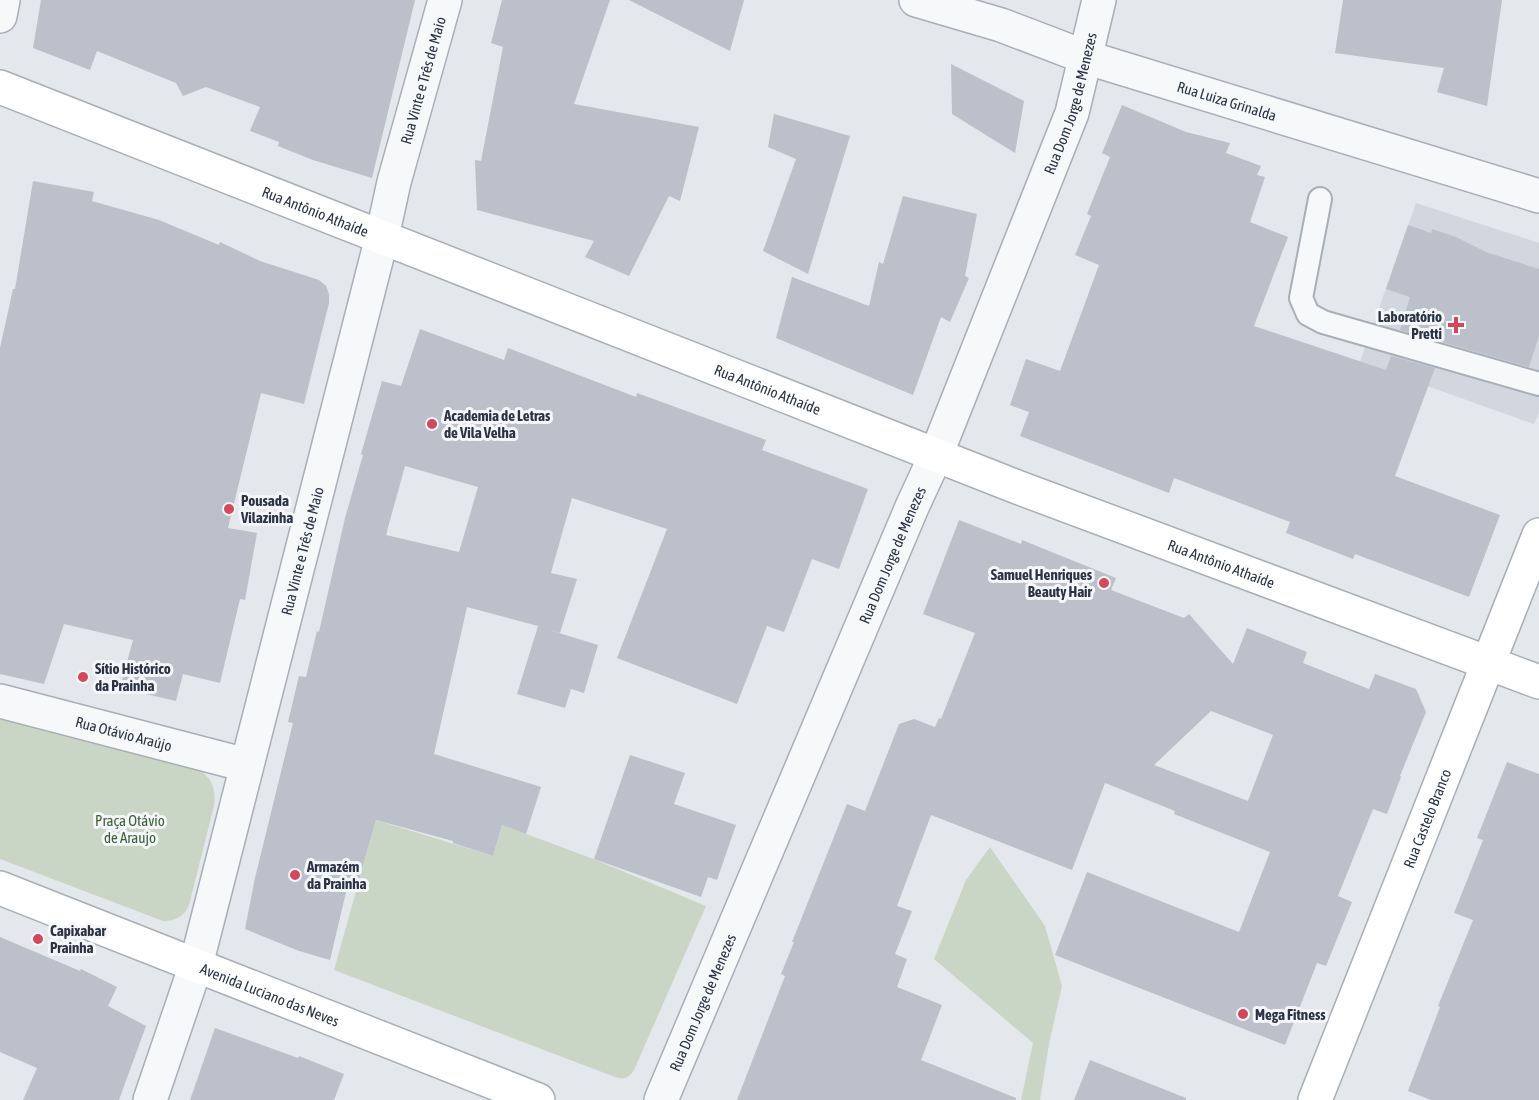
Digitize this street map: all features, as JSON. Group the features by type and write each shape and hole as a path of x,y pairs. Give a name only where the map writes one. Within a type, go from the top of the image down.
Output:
{"main road":[{"name":"Rua Antônio Athaíde","path":"0,87 1017,487 1539,682"},
{"name":"Rua Castelo Branco","path":"1314,1100 1539,535"},
{"name":"Avenida Luciano das Neves","path":"0,888 538,1100"}],"street":[{"path":"0,16 3,0"},
{"name":"Rua Vinte e Três de Maio","path":"150,1100 196,965 382,237 394,182 445,0"},
{"name":"Rua Luiza Grinalda","path":"916,0 1001,26 1085,57 1539,196"},
{"name":"Rua Dom Jorge de Menezes","path":"660,1100 936,455 1072,113 1099,0"},
{"name":"Rua Otávio Araújo","path":"0,701 246,765"}],"lane":[{"path":"1320,199 1301,298 1308,314 1323,322 1539,384"}],"shaded area":[{"name":"Laboratório Pretti","path":"1416,203 1539,243 1539,413 1534,424 1360,362"}],"green space":[{"name":"Praça Otávio de Araujo","path":"0,717 200,770 208,778 214,790 214,806 189,905 182,915 163,921 0,859"},
{"path":"376,820 493,856 502,825 591,858 706,906 630,1075 626,1078 615,1077 334,970"},
{"path":"990,847 1045,926 1062,986 1040,1100 1021,1100 1033,1043 934,959 966,880"}],"building":[{"path":"41,0 415,0 372,178 313,160 278,146 279,142 250,131 260,107 206,87 183,96 176,83 97,51 90,70 33,48"},
{"path":"502,0 610,0 574,104 699,127 680,201 669,196 629,276 585,257 594,241 477,210 475,160 481,161 503,47 491,43"},
{"path":"629,0 744,0 730,51"},
{"path":"1343,0 1502,0 1487,106 1437,92 1444,68 1335,53"},
{"path":"951,64 1024,101 1015,153 952,114"},
{"path":"1122,105 1186,132 1230,143 1226,153 1261,166 1257,175 1265,177 1250,222 1288,237 1254,326 1386,370 1391,356 1435,368 1395,476 1500,515 1469,597 1355,554 1353,559 1286,533 1290,522 1174,478 1169,493 1020,436 1029,412 1010,405 1026,359 1060,371 1099,265 1075,255 1091,216 1087,214 1110,157 1102,153"},
{"path":"774,114 850,136 808,274 763,251 796,159 768,147"},
{"path":"33,181 94,192 92,201 159,220 219,245 220,242 260,261 319,280 326,286 329,294 329,303 304,404 261,393 228,528 257,533 245,600 240,599 220,683 183,674 176,701 120,688 133,640 64,624 44,684 0,674 0,348 13,289 15,289"},
{"path":"903,196 977,214 965,276 969,278 950,322 941,317 913,395 776,338 792,277 869,306 879,262 883,264"},
{"path":"1408,225 1431,233 1432,229 1456,237 1486,252 1539,269 1539,336 1529,367 1400,330 1410,297 1386,289"},
{"path":"420,329 504,360 508,348 636,397 637,393 766,440 762,450 868,489 839,569 812,559 784,632 767,626 737,704 617,658 667,529 572,498 551,573 577,579 560,633 546,629 598,645 584,693 571,689 565,708 517,694 538,626 467,607 434,754 541,787 526,834 502,825 493,856 453,843 453,841 376,820 356,890 347,888 330,960 299,951 245,929 255,878 293,723 288,722 299,676 306,677 317,631 319,632 345,518 363,455 361,454 382,381 401,386","holes":["405,466 478,487 459,552 386,535"]},
{"path":"959,520 1021,544 1022,540 1116,578 1111,590 1184,618 1189,614 1233,664 1247,628 1307,652 1303,663 1369,689 1375,674 1416,689 1426,712 1387,814 1373,809 1338,896 1352,902 1326,966 1317,963 1285,1045 1055,955 1087,872 1239,932 1270,852 1174,814 1175,811 1105,783 1072,870 931,815 897,906 912,911 895,954 907,959 897,987 942,1005 921,1060 1016,1098 1016,1100 737,1100 785,976 781,974 794,942 792,942 847,804 865,811 899,724 914,719 935,727 939,718 941,719 975,633 923,614","holes":["1211,711 1273,735 1248,801 1154,765"]},
{"path":"630,755 685,773 674,804 736,825 717,880 708,877 701,897 594,859"},
{"path":"1507,762 1539,774 1539,1100 1431,1100 1408,1091 1440,1007 1438,1006 1473,920 1454,913 1483,840 1477,838"},
{"path":"0,937 80,971 81,969 117,987 108,1006 146,1026 119,1100 23,1100 37,1068 0,1052"},
{"path":"215,1028 298,1058 299,1056 344,1074 334,1100 190,1100"},
{"path":"1090,1060 1186,1098 1186,1100 1074,1100"}],"place":[{"name":"Laboratório Pretti","path":"1456,325"},
{"name":"Academia de Letras de Vila Velha","path":"432,424"},
{"name":"Pousada Vilazinha","path":"229,509"},
{"name":"Samuel Henriques Beauty Hair","path":"1104,583"},
{"name":"Sítio Histórico da Prainha","path":"83,677"},
{"name":"Armazém da Prainha","path":"295,875"},
{"name":"Capixabar Prainha","path":"38,939"},
{"name":"Mega Fitness","path":"1243,1014"}]}
